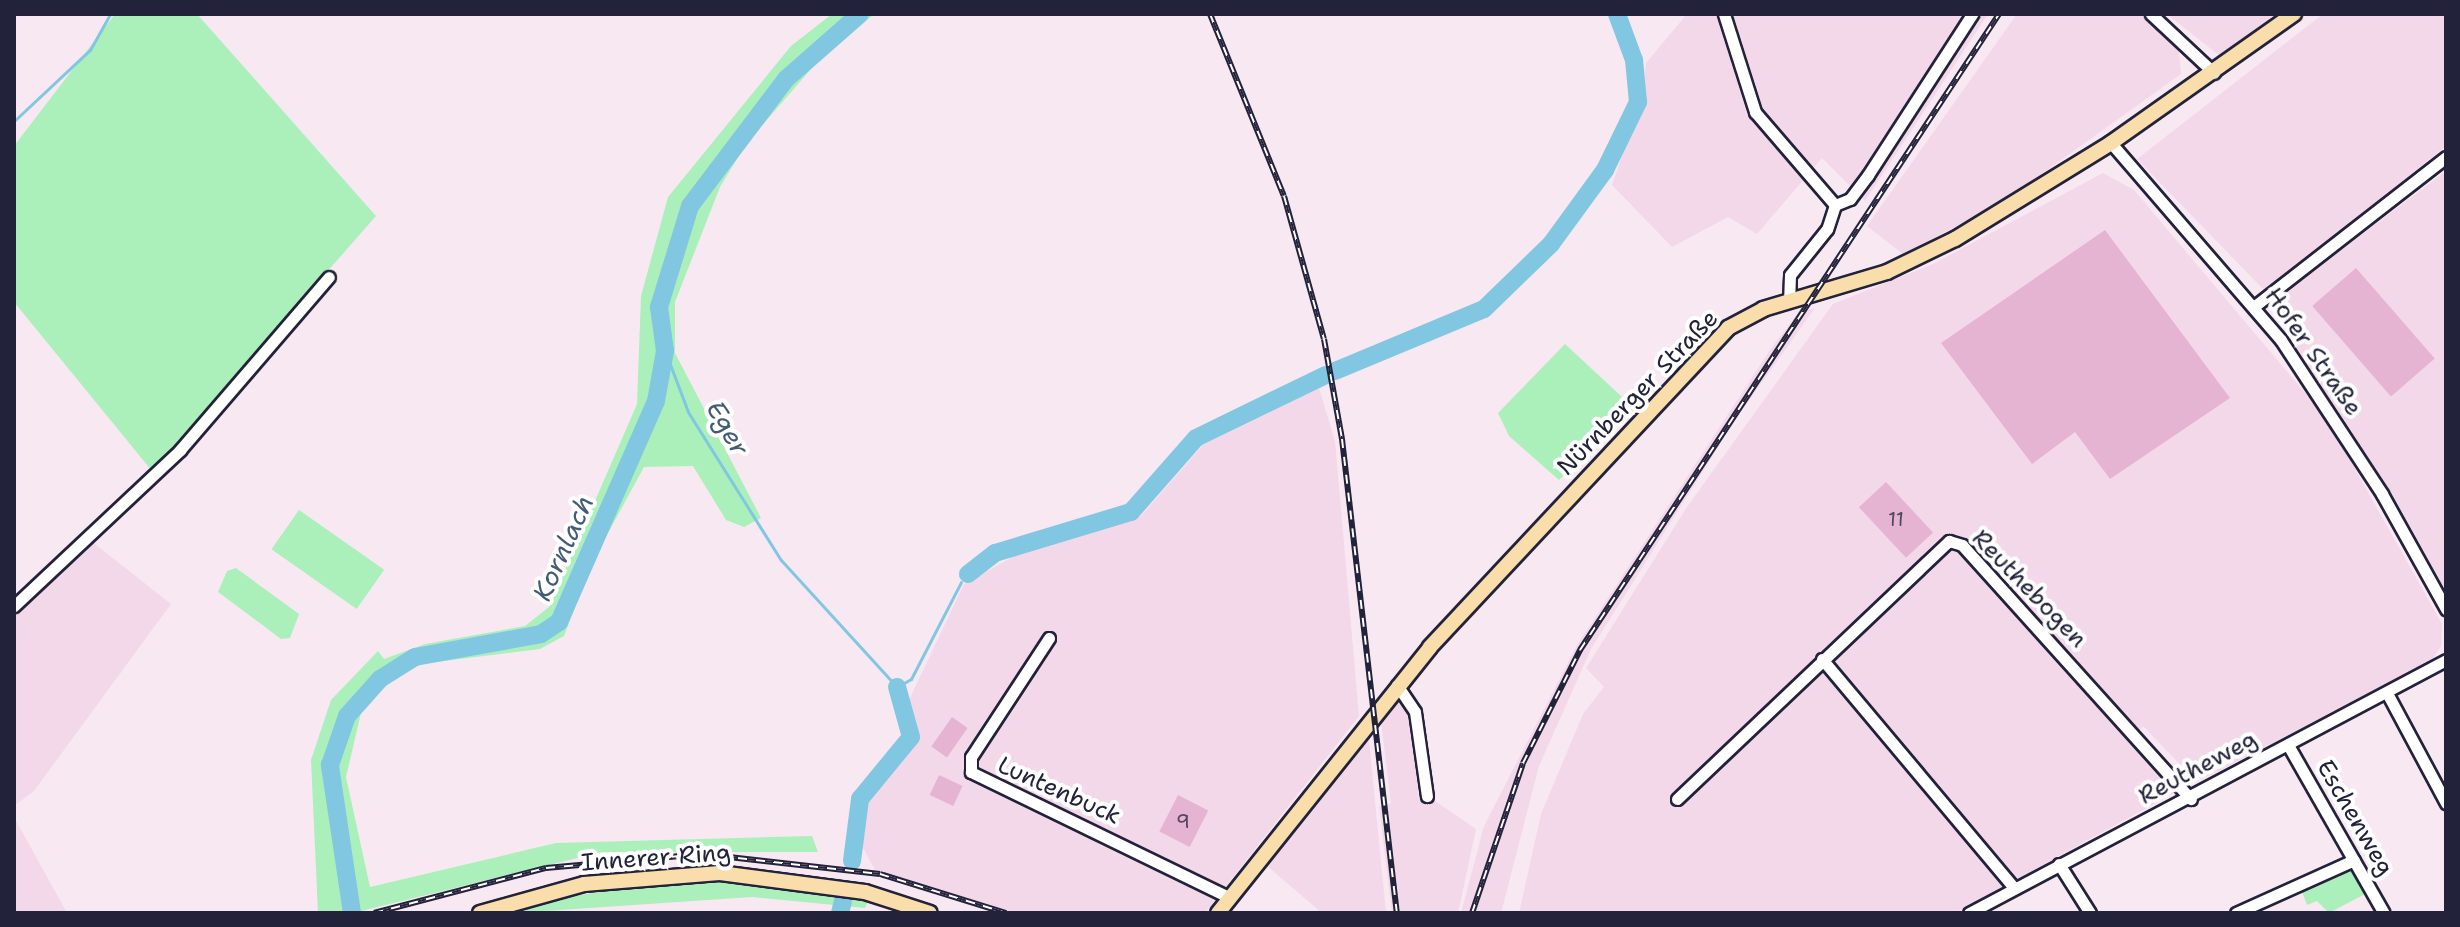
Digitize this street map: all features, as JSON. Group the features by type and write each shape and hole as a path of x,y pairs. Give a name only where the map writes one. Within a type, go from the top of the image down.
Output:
{"main road":[{"name":"Nürnberger Straße","path":"1218,913 1397,685 1710,343 1746,316 1789,300 1850,285 1921,256 2111,143 2294,14"},
{"name":"Innerer Ring","path":"480,913 584,884 720,873 865,892 930,913"}],"street":[{"path":"1724,14 1755,112 1835,205"},
{"path":"1789,300 1790,275 1813,252 1835,205 1850,199 1868,175 1972,14"},
{"path":"2151,14 2214,73"},
{"name":"Hofer Straße","path":"2111,143 2256,305 2340,425 2446,609"},
{"path":"2256,305 2446,157"},
{"path":"14,606 180,450 329,277"},
{"name":"Reuthebogen","path":"1677,799 1949,541 1962,545 2191,799"},
{"name":"Luntenbuck","path":"1049,638 971,757 971,772 1230,898"},
{"path":"1822,659 2013,887"},
{"name":"Reutheweg","path":"1969,913 2013,887 2191,799 2446,660"},
{"path":"1397,685 1415,712 1427,796"},
{"path":"2387,693 2446,803"},
{"name":"Eschenweg","path":"2288,745 2384,913"},
{"path":"2236,913 2354,860"},
{"path":"2059,864 2090,913"}],"shaded area":[{"path":"1687,14 1988,14 1865,201 1822,158 1757,234 1728,217 1672,247 1612,185 1643,96 1646,63"},
{"path":"2017,14 2141,14 2179,52 2181,74 2001,203 1903,254 1867,226"},
{"path":"2167,14 2275,14 2220,56"},
{"path":"2323,14 2446,14 2446,146 2265,291 2137,159"},
{"path":"2446,171 2446,590 2270,304"},
{"path":"2103,173 2134,190 2327,419 2442,624 2441,646 2432,660 2197,782 2143,726 2134,737 2176,792 1955,913 1519,913 1541,814 1583,714 1604,687 1586,668 1687,507 1833,304 1933,264"},
{"path":"1815,308 1735,420 1591,649 1539,766 1501,913 1461,913 1484,826 1576,647 1770,350 1798,313"},
{"path":"1319,388 1335,441 1359,716 1205,913 1015,913 875,870 857,837 866,798 917,733 908,702 964,584 1027,549 1141,516 1203,445"},
{"path":"91,541 171,604 34,791 14,806 14,613"},
{"path":"1402,698 1410,711 1419,799 1432,799 1476,829 1458,913 1392,913 1379,806 1391,804 1381,721"},
{"path":"1369,740 1386,913 1322,913 1267,866"},
{"path":"14,817 67,913 14,913"}],"green space":[{"path":"115,14 197,14 376,216 152,471 14,302 14,146"},
{"path":"832,14 874,14 812,68 746,144 720,187 675,302 675,353 761,518 744,527 726,520 693,466 644,467 595,557 564,636 540,649 420,664 386,684 361,713 346,777 370,887 556,843 812,836 818,852 602,852 353,913 318,913 311,760 331,700 378,651 384,659 425,644 525,626 549,607 637,404 641,296 668,197 791,46"},
{"path":"1565,344 1635,409 1559,480 1509,436 1498,413"},
{"path":"299,510 384,570 357,609 271,549"},
{"path":"236,568 299,614 290,638 281,639 218,592 227,571"},
{"path":"2346,870 2354,872 2367,893 2329,913 2317,901 2307,905 2301,889"},
{"path":"670,880 737,880 869,899 865,908 752,897 516,913 563,898"}],"building":[{"path":"2105,230 2230,398 2110,479 2075,432 2032,464 1941,343"},
{"path":"2356,268 2435,359 2391,397 2312,306"},
{"path":"1886,482 1933,532 1906,558 1859,507"},
{"path":"952,717 968,728 947,757 931,746"},
{"path":"939,775 963,786 953,806 930,795"},
{"path":"1178,795 1208,810 1190,847 1159,832"}],"waterway":[{"path":"14,121 90,50 110,14"},
{"name":"Kornlach","path":"352,913 330,765 347,716 380,679 415,657 541,634 559,622 656,401 665,351 659,307 690,206 786,79 860,14"},
{"path":"1335,371 1484,309 1551,244 1605,170 1638,102 1634,60 1617,14"},
{"name":"Eger","path":"665,351 688,412 781,560 897,687 911,679 961,582"},
{"path":"968,574 995,553 1131,512 1196,438 1326,375"},
{"name":"Eger","path":"852,861 860,799 911,737 897,687"},
{"name":"Eger","path":"840,913 843,901"}],"railway":[{"path":"1210,14 1284,196 1324,339 1342,439 1397,913"},
{"path":"1472,913 1523,763 1580,650 1999,14"},
{"path":"374,913 546,868 702,854 880,874 1006,913"}]}
